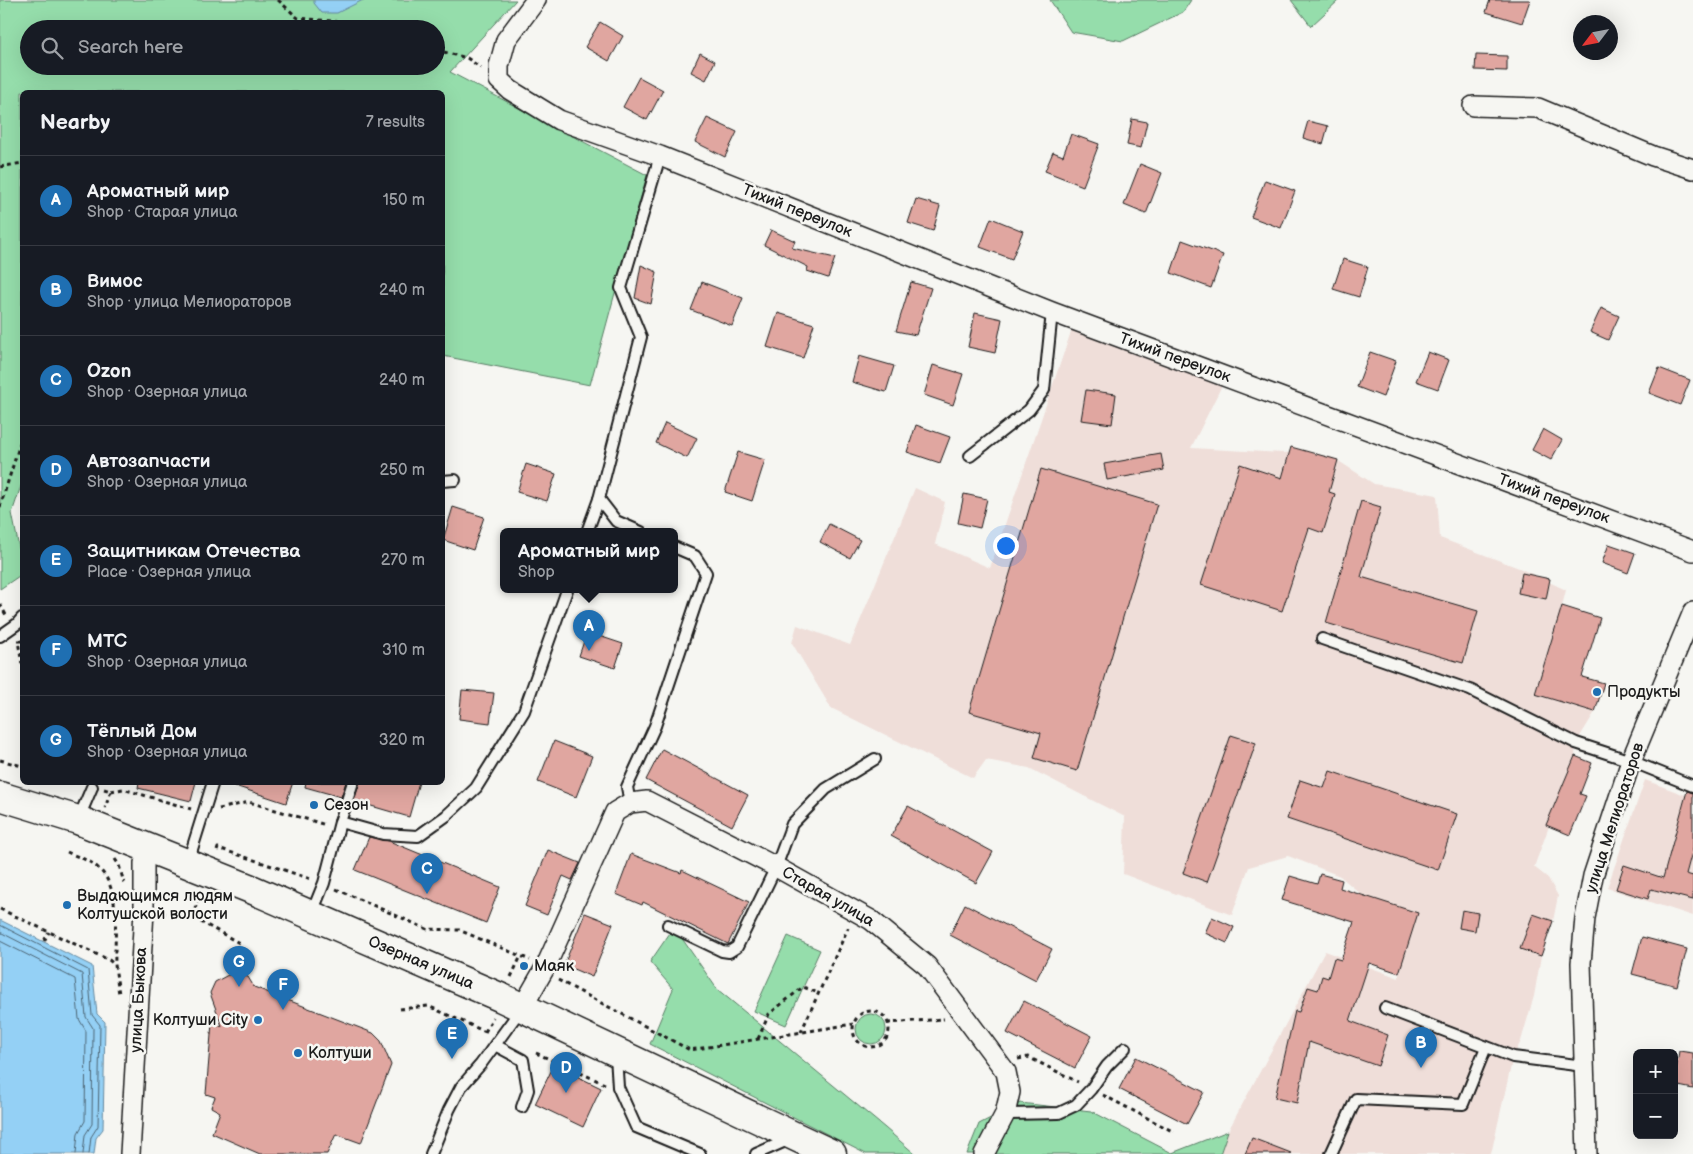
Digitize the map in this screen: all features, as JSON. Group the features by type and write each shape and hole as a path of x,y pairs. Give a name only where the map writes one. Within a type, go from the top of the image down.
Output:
{"main road":[{"name":"Озерная улица","path":"0,796 78,820 149,847 456,978 832,1154"}],"street":[{"path":"499,80 506,40 536,0"},
{"name":"Тихий переулок","path":"499,80 510,90 559,120 660,156 1052,312 1693,551"},
{"path":"1473,106 1538,108 1653,156 1693,169"},
{"name":"улица Мелиораторов","path":"1588,1154 1582,963 1585,918 1593,876 1631,761 1693,612"},
{"name":"Старая улица","path":"630,803 647,801 856,910 872,920 927,966 1006,1072 1010,1092 1005,1114 984,1154"},
{"path":"522,1008 544,969 615,812 630,803"},
{"name":"улица Быкова","path":"130,1154 144,911 144,863 149,847"}],"lane":[{"path":"588,528 599,500 641,337 621,288 660,156"},
{"path":"970,456 1029,410 1044,390 1052,312"},
{"path":"445,480 455,480"},
{"path":"599,500 616,521 632,528"},
{"path":"630,803 627,787 655,726 706,573 695,556 678,549"},
{"path":"339,825 383,834 418,836 446,816 476,788 524,711 566,593"},
{"path":"0,636 20,620"},
{"path":"1322,640 1470,690 1576,743 1631,761 1693,786"},
{"path":"668,925 722,951 729,952 737,947 776,867 792,824 826,789 875,759"},
{"path":"198,868 204,813 212,785"},
{"path":"310,916 324,883 339,825 352,785"},
{"path":"78,820 92,786"},
{"path":"430,1154 461,1087 481,1064 522,1008"},
{"path":"1386,1008 1513,1057 1584,1066"},
{"path":"495,1045 523,1060 528,1090 522,1107"},
{"path":"1331,1154 1356,1099 1464,1104 1486,1047"},
{"path":"1005,1114 1059,1113 1076,1104 1107,1066 1125,1048"},
{"path":"616,1052 618,1087 636,1127 700,1154"},
{"path":"756,1154 796,1137"}],"path":[{"path":"278,0 298,18 320,20"},
{"path":"445,52 467,58 499,80"},
{"path":"0,167 20,163"},
{"path":"0,507 20,443"},
{"path":"20,642 18,642 20,653"},
{"path":"0,760 20,765"},
{"path":"111,791 123,789 204,813 249,802 339,825"},
{"path":"192,917 198,868 218,848 324,883 427,930 459,930 544,969 690,1050 853,1024"},
{"path":"67,852 90,862 104,874 109,885 115,909 115,965 120,1004"},
{"path":"109,853 119,864 126,888"},
{"path":"0,909 109,960 115,965"},
{"path":"115,909 192,917 241,944"},
{"path":"801,1032 856,910"},
{"path":"44,941 49,932"},
{"path":"115,960 121,960"},
{"path":"758,1039 769,1014 803,986 818,993"},
{"path":"872,1010 885,1016 887,1023 890,1030 883,1043 869,1048 856,1041 852,1027 858,1014 872,1010"},
{"path":"887,1023 964,1017"}],"shaded area":[{"path":"1073,326 1226,377 1191,448 1284,453 1306,451 1334,458 1374,484 1437,495 1440,538 1519,568 1566,590 1562,606 1600,618 1582,677 1604,683 1595,712 1576,743 1575,756 1534,867 1548,878 1558,896 1553,921 1541,956 1534,996 1521,1041 1513,1057 1491,1154 1220,1154 1228,1131 1325,951 1399,978 1399,973 1343,954 1362,895 1340,876 1288,856 1249,867 1232,915 1123,874 1125,817 1029,768 986,760 973,778 831,708 792,643 797,625 850,645 915,488 945,502 935,544 990,568"},
{"path":"1645,780 1693,798 1693,916 1607,888"}],"green space":[{"path":"0,0 516,0 450,72 647,175 590,385 445,356 445,90 20,90 20,489 12,513 20,553 20,575 0,589"},
{"path":"1050,0 1191,0 1183,12 1123,41 1071,32"},
{"path":"1291,0 1339,0 1311,26"},
{"path":"674,927 717,989 915,1154 866,1154 650,1044 673,989 650,962"},
{"path":"788,936 820,950 786,1025 754,1011"},
{"path":"871,1014 882,1018 886,1029 882,1040 871,1044 860,1040 856,1029 860,1018"},
{"path":"1020,1103 1091,1111 1172,1153 1228,1131 1220,1154 967,1154 979,1124"}],"water":[{"path":"314,0 363,0 337,13 322,13 314,3"},
{"path":"0,920 92,966 97,1014 105,1022 103,1129 96,1138 94,1154 0,1154"}],"building":[{"path":"1490,0 1530,0 1522,23 1486,12"},
{"path":"600,22 623,36 609,61 585,47"},
{"path":"700,53 715,61 706,80 691,72"},
{"path":"1476,55 1507,56 1507,71 1475,70"},
{"path":"639,77 663,90 647,120 623,107"},
{"path":"707,118 737,132 725,157 695,142"},
{"path":"1132,119 1147,122 1141,148 1127,145"},
{"path":"1308,121 1328,126 1323,144 1303,138"},
{"path":"1071,134 1099,144 1083,186 1045,171 1053,152 1063,156"},
{"path":"1140,164 1162,173 1146,214 1124,205"},
{"path":"1265,180 1295,191 1281,228 1251,217"},
{"path":"916,199 940,206 933,231 908,223"},
{"path":"991,218 1023,231 1012,259 980,247"},
{"path":"771,230 795,241 792,248 835,258 828,278 807,271 808,267 764,245"},
{"path":"1182,240 1223,255 1211,288 1171,273"},
{"path":"1343,259 1368,267 1359,297 1333,289"},
{"path":"641,265 657,272 651,304 635,298"},
{"path":"702,282 743,298 732,326 691,310"},
{"path":"911,282 931,288 916,335 896,331"},
{"path":"1601,308 1619,316 1608,340 1590,332"},
{"path":"778,313 814,324 803,358 767,347"},
{"path":"975,313 1002,319 995,353 968,347"},
{"path":"1370,352 1396,361 1383,397 1357,387"},
{"path":"1428,352 1449,360 1438,389 1416,381"},
{"path":"859,356 894,366 886,392 852,382"},
{"path":"933,365 963,374 953,405 924,395"},
{"path":"1659,368 1690,380 1680,405 1649,393"},
{"path":"1086,390 1116,394 1112,424 1081,420"},
{"path":"665,423 697,438 687,458 656,443"},
{"path":"916,425 950,437 940,463 907,452"},
{"path":"1543,429 1562,440 1551,460 1532,450"},
{"path":"1291,447 1338,460 1329,492 1335,494 1323,533 1309,528 1282,611 1201,585 1240,464 1282,478"},
{"path":"738,452 765,460 752,501 725,492"},
{"path":"1161,454 1164,470 1107,480 1104,464"},
{"path":"526,464 556,474 547,501 517,492"},
{"path":"1041,469 1157,504 1077,771 1034,758 1041,733 969,712"},
{"path":"964,494 987,499 980,528 958,523"},
{"path":"1361,501 1381,507 1361,577 1478,611 1463,663 1326,623"},
{"path":"453,507 484,517 473,550 445,541 445,533"},
{"path":"829,524 860,540 850,558 820,542"},
{"path":"1609,544 1635,553 1628,573 1602,563"},
{"path":"1522,573 1550,579 1546,599 1518,593"},
{"path":"1562,606 1600,618 1582,677 1604,683 1595,712 1535,694"},
{"path":"587,632 623,644 615,668 579,656"},
{"path":"462,690 494,693 490,723 459,719"},
{"path":"1231,735 1256,743 1207,882 1183,873"},
{"path":"554,741 592,756 576,797 538,782"},
{"path":"662,749 748,795 732,826 646,780"},
{"path":"1575,756 1592,763 1580,794 1586,796 1570,835 1546,825"},
{"path":"1330,771 1457,814 1438,870 1287,819 1300,780 1324,788"},
{"path":"138,785 195,785 191,801 138,788"},
{"path":"232,785 292,785 286,803"},
{"path":"305,785 345,785 341,797 305,787"},
{"path":"359,785 418,785 409,817 354,801"},
{"path":"1687,791 1693,793 1693,848 1686,874 1693,876 1693,900 1651,889 1648,899 1616,889 1624,865 1663,878"},
{"path":"908,806 993,852 976,883 891,836"},
{"path":"369,837 389,841 500,887 486,923 355,870"},
{"path":"548,850 580,863 572,880 563,876 547,915 525,906"},
{"path":"631,854 681,873 682,870 749,902 728,944 643,902 642,905 616,894"},
{"path":"1320,874 1342,880 1340,888 1418,913 1399,973 1369,963 1350,1021 1388,1035 1378,1066 1309,1042 1297,1103 1275,1098 1295,1011 1299,1012 1308,987 1318,990 1322,976 1328,978 1334,958 1341,960 1354,922 1282,900 1290,876 1317,884"},
{"path":"965,904 1052,949 1036,980 950,935"},
{"path":"1462,910 1478,913 1475,931 1459,928"},
{"path":"585,913 613,924 592,977 564,965"},
{"path":"1533,914 1553,921 1541,956 1520,949"},
{"path":"1212,917 1234,927 1227,943 1205,933"},
{"path":"1642,937 1687,949 1677,986 1632,974"},
{"name":"Колтуши","path":"238,973 248,977 254,987 373,1033 381,1041 391,1065 361,1143 336,1134 327,1154 260,1154 212,1133 220,1112 211,1107 215,1097 206,1094 212,1023 222,1026 210,993 215,982 228,975"},
{"path":"1024,1001 1092,1036 1075,1068 1007,1033"},
{"path":"1679,1051 1693,1053 1693,1089 1678,1086"},
{"path":"1136,1057 1204,1092 1187,1124 1119,1089"},
{"path":"554,1065 601,1088 583,1127 535,1104"},
{"path":"1252,1138 1291,1153 1291,1154 1245,1154"}],"place":[{"name":"Ароматный мир","path":"589,651"},
{"name":"Продукты","path":"1597,692"},
{"name":"Сезон","path":"314,805"},
{"name":"Ozon","path":"427,894"},
{"name":"Выдающимся людям Колтушской волости","path":"67,905"},
{"name":"Маяк","path":"524,966"},
{"name":"Тёплый Дом","path":"239,987"},
{"name":"МТС","path":"283,1010"},
{"name":"Колтуши City","path":"258,1020"},
{"name":"Колтуши","path":"298,1053"},
{"name":"Защитникам Отечества","path":"452,1059"},
{"name":"Вимос","path":"1421,1068"},
{"name":"Автозапчасти","path":"566,1093"}]}
